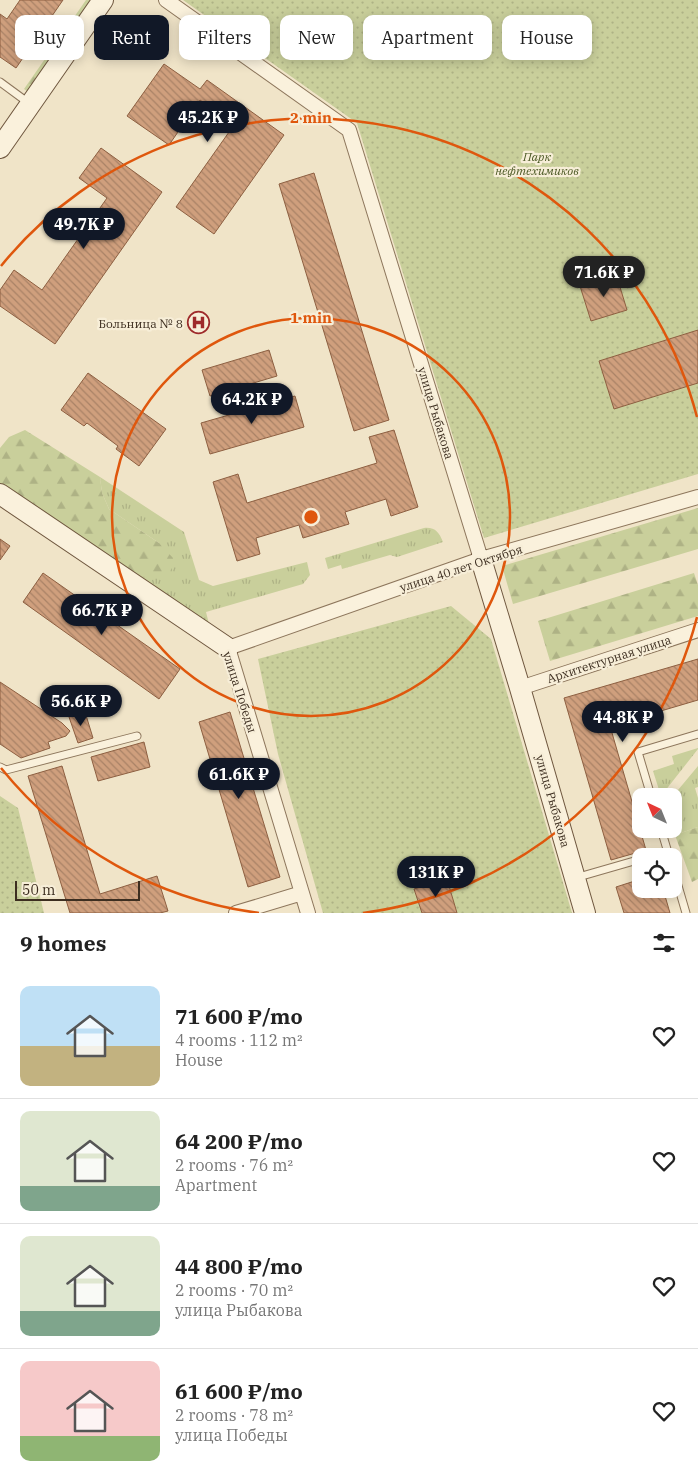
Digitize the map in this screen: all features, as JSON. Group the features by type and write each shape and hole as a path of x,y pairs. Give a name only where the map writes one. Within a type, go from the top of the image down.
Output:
{"street":[{"path":"0,148 103,0"},
{"name":"улица Рыбакова","path":"166,0 349,130 520,688 585,913"},
{"name":"улица Победы","path":"0,494 228,648 308,913"},
{"name":"улица 40 лет Октября","path":"228,648 481,559 698,497"},
{"name":"Архитектурная улица","path":"520,688 698,630"},
{"path":"236,913 302,893"}],"lane":[{"path":"0,82 30,105"},
{"path":"649,788 638,752 698,734"},
{"path":"0,767 6,770 137,736"},
{"path":"575,878 632,862"},
{"path":"682,898 686,913"}],"green space":[{"path":"86,0 97,0 84,19 84,15 76,15"},
{"name":"Парк нефтехимиков","path":"183,0 698,0 698,474 484,538 357,123 268,60 270,60 270,15 204,15"},
{"path":"44,60 55,60 31,94 24,89"},
{"path":"25,430 100,477 102,493 109,509 159,543 173,558 172,568 167,575 130,578 0,485 0,448 9,437"},
{"path":"100,477 184,532 199,580 213,586 307,562 310,575 303,584 206,612 210,628 130,578 159,543 109,509 102,493"},
{"path":"698,508 698,549 513,604 502,566"},
{"path":"424,528 431,528 436,531 443,542 397,557 390,555 342,569 341,565 328,569 325,558"},
{"path":"694,573 698,585 698,616 550,661 538,621"},
{"path":"451,606 491,639 572,913 323,913 278,754 258,659"},
{"path":"698,748 667,788 658,788 653,771 674,764 672,756"},
{"path":"698,766 698,787 695,788 698,798 698,827 682,833 682,788 680,788"},
{"path":"0,796 18,808 44,913 0,913"},
{"path":"698,827 698,879 692,882 682,854 682,848 680,848 676,838 682,838 682,833"}],"building":[{"path":"20,0 63,0 53,15 15,15 15,60 22,60 16,68 0,57 0,14 7,19"},
{"path":"164,64 200,89 207,80 284,135 214,234 176,207 234,125 200,100 169,145 127,116"},
{"path":"101,148 162,192 55,344 0,306 0,290 14,270 42,290 107,198 79,178"},
{"path":"314,173 389,420 354,431 279,184"},
{"path":"616,274 627,310 591,321 580,286"},
{"path":"698,330 698,383 614,409 599,361"},
{"path":"269,350 277,376 210,396 202,370"},
{"path":"88,373 166,429 139,466 116,449 118,446 87,423 84,426 61,410"},
{"path":"295,396 304,427 210,454 201,423"},
{"path":"394,430 418,507 391,516 386,499 345,512 349,524 303,538 299,525 256,538 260,554 237,561 213,482 238,474 247,503 377,463 369,437"},
{"path":"0,539 10,546 0,560"},
{"path":"43,573 180,669 159,699 23,602"},
{"path":"698,659 698,700 610,726 632,802 632,838 643,838 645,848 632,848 632,854 611,860 564,698"},
{"path":"0,682 62,723 70,731 66,736 48,742 50,748 21,758 0,744"},
{"path":"85,712 93,738 78,743 69,717"},
{"path":"230,712 280,877 248,887 199,722"},
{"path":"144,742 150,767 98,781 91,757"},
{"path":"62,766 100,894 157,876 168,911 160,913 70,913 28,776"},
{"path":"447,879 457,913 422,913 414,889"},
{"path":"632,882 632,898 666,898 670,913 624,913 616,887"}],"place":[{"name":"Больница № 8","path":"199,323"}]}
